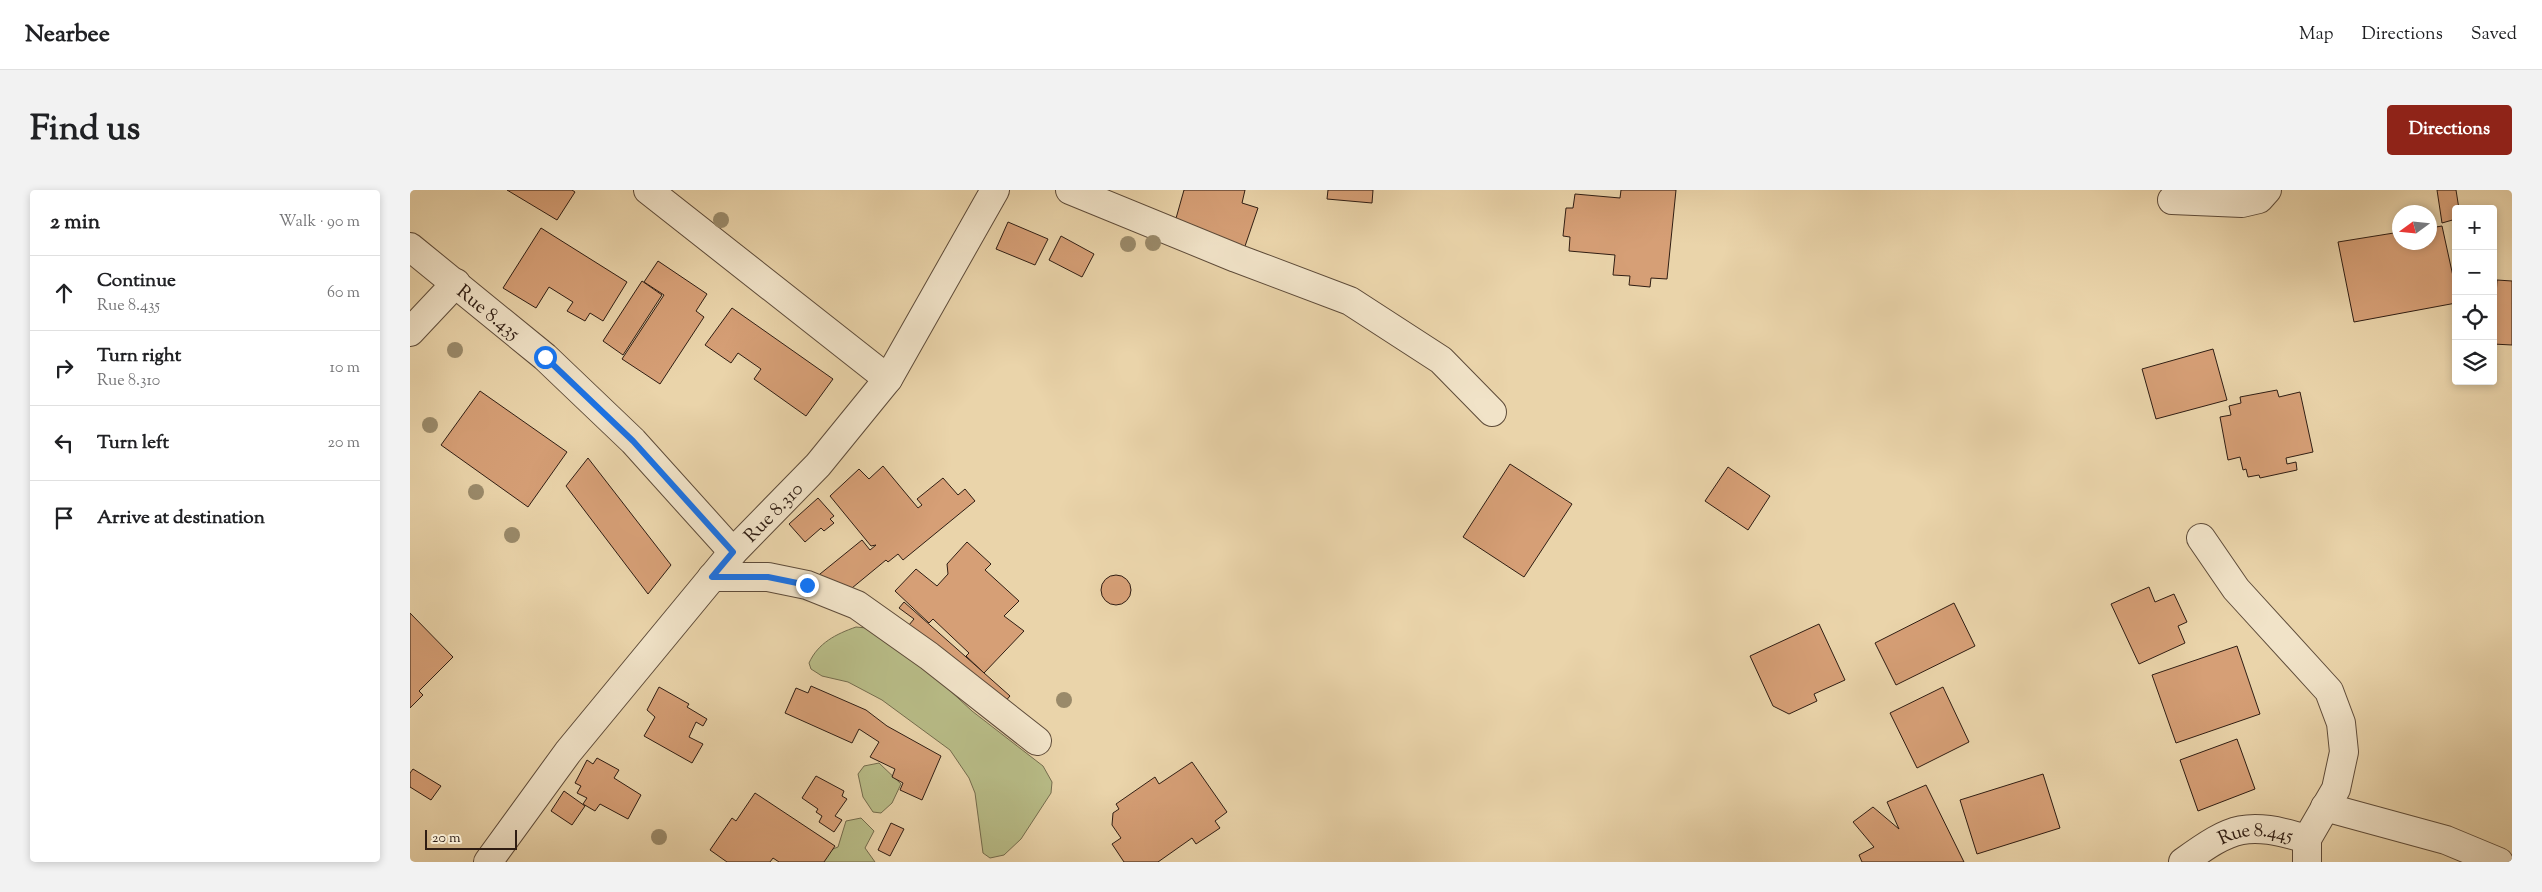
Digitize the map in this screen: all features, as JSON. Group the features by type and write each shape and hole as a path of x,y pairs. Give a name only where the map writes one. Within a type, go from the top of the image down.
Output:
{"street":[{"path":"648,190 888,379"},
{"name":"Rue 8.310","path":"488,862 568,752 712,577 733,552 818,465 888,379 995,190"},
{"path":"1070,190 1227,254 1350,301 1441,360 1492,412"},
{"path":"2172,200 2242,203 2259,198 2267,190"},
{"name":"Rue 8.435","path":"410,247 545,357 633,441 733,552"},
{"path":"410,332 456,283"},
{"path":"2201,538 2236,589 2329,691 2341,723 2344,752 2336,789 2325,808 2307,851"},
{"path":"712,577 768,577 807,585 857,605 929,656 1037,741"},
{"path":"2325,808 2446,840 2499,862"},
{"name":"Rue 8.445","path":"2183,862 2217,838 2244,829 2272,829 2307,851"}],"green space":[{"path":"856,627 878,629 890,635 972,711 1043,766 1052,782 1051,793 1021,839 1004,855 990,858 983,853 975,793 969,778 950,750 882,700 848,682 822,676 811,669 809,663 817,650 828,640"},
{"path":"879,763 901,784 892,803 881,813 873,812 863,797 858,774 864,766"},
{"path":"861,818 874,831 865,848 875,862 816,862 820,854 838,847 846,821"}],"building":[{"path":"507,190 572,190 575,192 557,220"},
{"path":"1184,190 1245,190 1242,203 1258,208 1243,252 1173,229"},
{"path":"1328,190 1373,190 1372,203 1327,199"},
{"path":"1621,190 1676,190 1667,279 1651,278 1650,287 1629,285 1630,276 1613,275 1615,255 1569,251 1570,237 1563,236 1566,208 1573,208 1575,194 1620,198"},
{"path":"2437,190 2456,190 2458,205 2452,205 2452,220 2442,223"},
{"path":"1008,222 1048,239 1035,265 996,249"},
{"path":"2442,226 2452,272 2452,304 2354,322 2338,242 2392,233 2392,250 2437,250 2437,227"},
{"path":"541,228 627,282 603,321 590,313 585,321 567,311 573,302 549,287 536,308 503,288"},
{"path":"1061,236 1094,254 1082,277 1049,260"},
{"path":"658,261 707,294 696,311 704,317 660,384 622,359 664,295 644,282"},
{"path":"2497,280 2512,281 2512,345 2497,344"},
{"path":"642,281 662,295 623,355 603,341"},
{"path":"732,308 833,379 806,416 754,379 761,369 738,353 731,363 705,345"},
{"path":"2213,349 2227,400 2156,419 2142,369"},
{"path":"2277,390 2279,397 2300,392 2313,452 2286,458 2287,464 2296,462 2297,470 2260,478 2259,475 2248,477 2246,469 2243,470 2240,457 2228,460 2220,417 2231,415 2229,406 2241,403 2240,397"},
{"path":"480,391 567,452 528,507 441,445"},
{"path":"588,458 671,565 648,594 566,486"},
{"path":"1510,464 1572,504 1524,577 1463,537"},
{"path":"883,466 918,508 922,505 917,499 943,478 958,495 965,489 975,501 903,560 898,554 888,562 886,560 835,602 799,591 862,540 870,550 876,545 871,546 830,496 859,469 869,479"},
{"path":"1728,467 1770,496 1748,530 1705,501"},
{"path":"818,498 834,516 830,519 834,523 824,531 821,528 805,542 789,524"},
{"path":"967,542 991,564 985,570 1019,601 1004,616 1024,631 984,673 966,656 969,653 933,619 929,623 895,591 916,569 937,586 948,574 947,564"},
{"path":"1116,575 1127,579 1131,590 1127,601 1116,605 1105,601 1101,590 1105,579"},
{"path":"2149,587 2155,602 2174,594 2187,622 2178,626 2185,643 2139,664 2111,604"},
{"path":"904,602 1010,696 995,713 898,638 914,619 899,608"},
{"path":"1954,603 1975,646 1896,685 1875,643"},
{"path":"410,613 453,657 419,691 423,695 410,708"},
{"path":"1819,624 1845,680 1814,694 1817,701 1789,714 1773,706 1750,656"},
{"path":"2237,646 2260,714 2176,743 2152,675"},
{"path":"811,686 866,710 887,726 941,756 922,800 900,790 903,783 892,777 895,769 870,757 879,742 859,729 852,743 785,713 796,688 808,693"},
{"path":"659,687 689,704 687,707 707,719 703,726 696,722 689,737 703,744 692,763 644,736 655,717 647,710"},
{"path":"1943,687 1969,742 1917,768 1890,713"},
{"path":"2237,739 2255,789 2198,811 2180,760"},
{"path":"597,758 619,770 614,778 641,795 628,819 600,804 595,811 583,804 587,798 577,793 581,786 575,783 587,760 593,764"},
{"path":"1192,762 1227,812 1215,821 1220,828 1196,844 1192,838 1158,862 1124,862 1112,844 1121,838 1112,825 1113,813 1119,809 1116,804 1155,777 1159,784"},
{"path":"413,769 441,786 431,800 410,787 410,773"},
{"path":"2043,774 2060,828 1977,854 1960,800"},
{"path":"816,776 844,791 842,796 847,799 835,816 842,820 834,832 819,822 822,816 816,812 818,809 802,798"},
{"path":"1926,785 1964,862 1862,862 1859,855 1874,847 1853,822 1873,807 1899,829 1887,802"},
{"path":"564,791 585,806 572,825 551,811"},
{"path":"755,793 835,846 824,862 779,862 773,858 770,862 727,862 710,850 732,818 736,821"},
{"path":"891,823 904,829 890,856 878,850"}],"route":[{"path":"545,357 633,441 733,552 712,577 768,577 807,585"}]}
